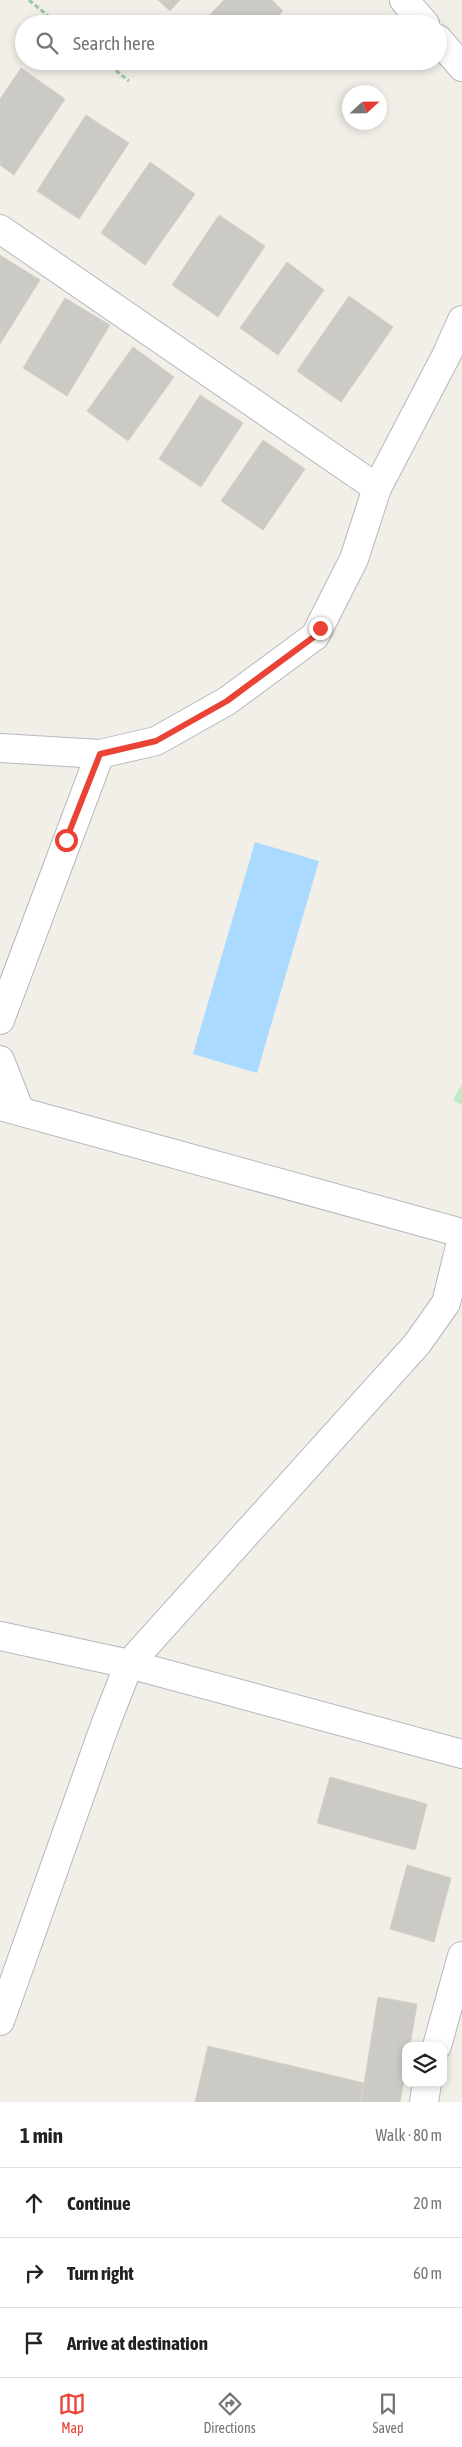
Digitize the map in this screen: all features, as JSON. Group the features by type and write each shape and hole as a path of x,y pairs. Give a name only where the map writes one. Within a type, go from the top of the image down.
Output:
{"street":[{"path":"404,0 417,15"},
{"path":"447,49 462,66"},
{"path":"0,228 376,488"},
{"path":"0,748 100,754 156,741 227,701 315,636 354,559 376,488 447,354 462,320"},
{"path":"0,1020 100,754"},
{"path":"0,1060 10,1109 462,1233"},
{"path":"0,2021 104,1728 129,1664 417,1344 446,1303 462,1238"},
{"path":"0,1636 129,1664 462,1754"},
{"path":"438,2042 462,1956"},
{"path":"424,2102 426,2087"}],"path":[{"path":"29,0 47,15"},
{"path":"114,70 128,82"}],"green space":[{"path":"462,1084 462,1105 453,1100"}],"water":[{"path":"255,842 319,861 257,1073 193,1054"}],"building":[{"path":"158,0 180,0 170,11"},
{"path":"224,0 272,0 283,11 279,15 210,15"},
{"path":"20,70 24,70 65,99 14,175 0,165 0,99"},
{"path":"86,115 129,143 79,219 37,191"},
{"path":"150,162 195,194 145,265 101,233"},
{"path":"219,215 265,246 218,317 172,285"},
{"path":"0,255 40,280 0,344"},
{"path":"287,262 324,290 278,355 240,328"},
{"path":"349,296 393,327 341,402 297,371"},
{"path":"65,298 110,325 67,396 23,368"},
{"path":"133,347 174,377 128,441 87,411"},
{"path":"200,395 243,423 201,487 159,459"},
{"path":"263,440 305,469 263,530 221,501"},
{"path":"330,1777 427,1804 415,1850 317,1823"},
{"path":"407,1865 451,1878 434,1942 390,1929"},
{"path":"378,1997 417,2004 411,2042 402,2042 403,2087 400,2102 361,2102"},
{"path":"208,2046 364,2083 360,2102 195,2102"}],"route":[{"path":"66,840 100,754 156,741 227,701 315,636 320,628"}]}
